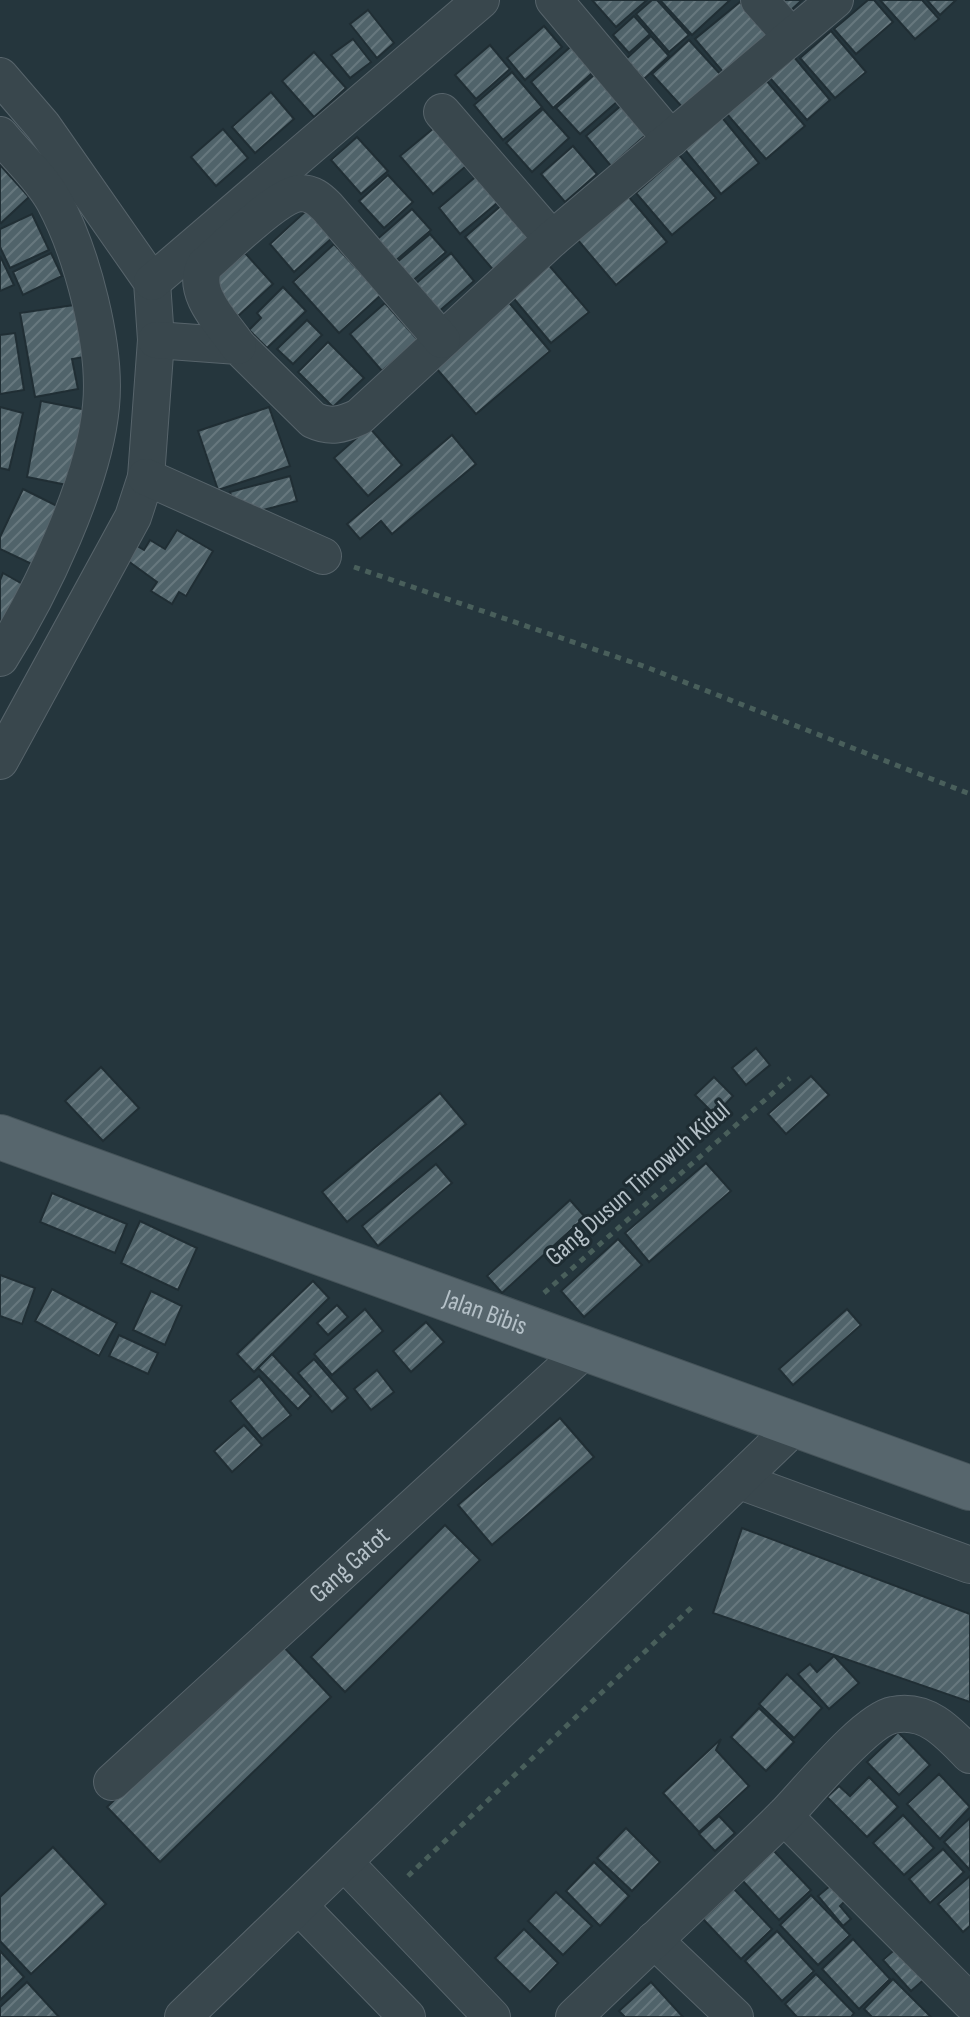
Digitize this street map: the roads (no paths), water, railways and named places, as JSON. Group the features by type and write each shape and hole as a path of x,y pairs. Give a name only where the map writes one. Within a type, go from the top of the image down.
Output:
{"main road":[{"name":"Jalan Bibis","path":"0,1137 798,1423 970,1488"}],"street":[{"path":"152,282 481,0"},
{"path":"554,0 671,139"},
{"path":"759,0 791,36"},
{"path":"442,340 327,207 313,195 291,195 205,265 200,274 201,291 238,346 313,420 324,426 359,417 552,239 835,0"},
{"path":"0,76 43,126 152,282 156,340 146,477 133,517 0,761"},
{"path":"442,112 552,239"},
{"path":"0,135 53,199 75,252 84,278 98,351 102,405 88,468 34,604 0,658"},
{"path":"156,340 238,346"},
{"path":"146,477 323,556"},
{"name":"Gang Gatot","path":"112,1782 587,1348"},
{"path":"183,2017 798,1423"},
{"path":"740,1481 970,1565"},
{"path":"574,2017 784,1816 873,1724 893,1715 922,1716 940,1724 970,1755"},
{"path":"784,1816 970,2002"},
{"path":"344,1862 492,2017"},
{"path":"299,1906 407,2017"},
{"path":"654,1940 735,2017"}]}
